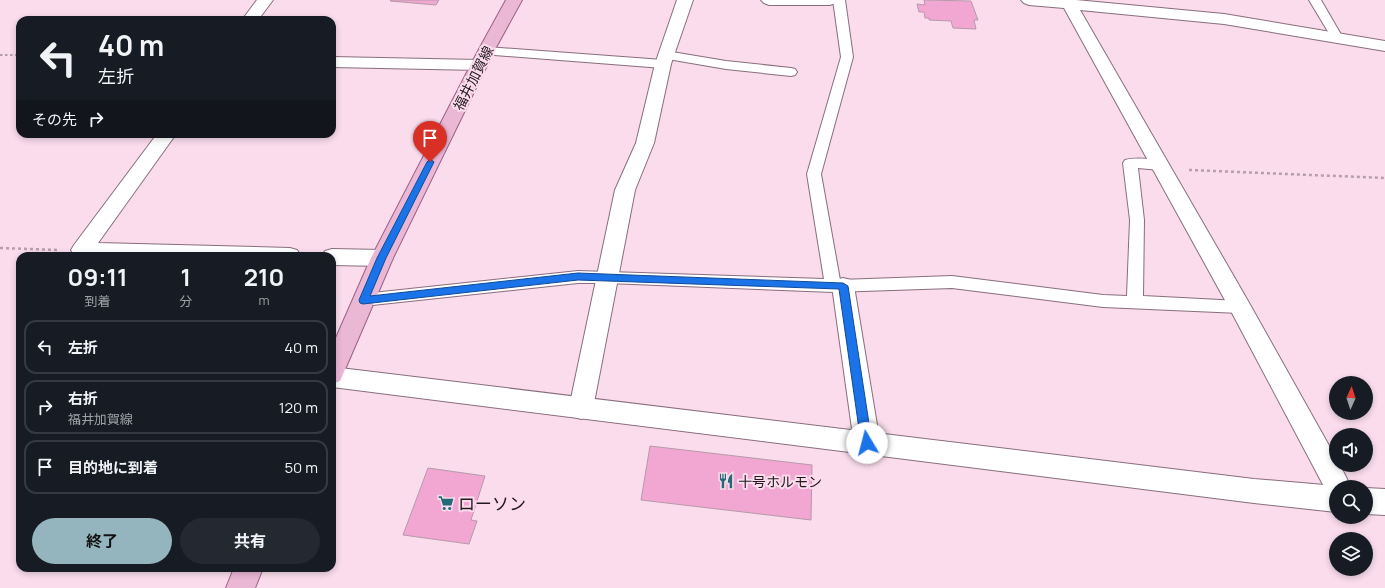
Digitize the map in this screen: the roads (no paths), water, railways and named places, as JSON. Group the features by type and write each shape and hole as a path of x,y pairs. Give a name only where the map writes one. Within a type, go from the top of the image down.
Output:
{"main road":[{"name":"福井加賀線","path":"336,366 382,258 514,0"},
{"path":"240,588 246,572"}],"street":[{"path":"253,16 265,0"},
{"path":"581,408 624,190 645,143 665,60 685,0"},
{"path":"769,0 825,0"},
{"path":"1029,0 1068,2 1224,19 1383,47"},
{"path":"1068,2 1240,307 1334,480"},
{"path":"336,62 483,58"},
{"path":"151,252 81,250 164,138"},
{"path":"336,257 382,258"},
{"path":"838,286 867,443"},
{"path":"336,377 1254,491 1329,498"},
{"path":"1373,501 1385,502"}],"lane":[{"path":"838,286 814,174 846,57 839,0"},
{"path":"1315,0 1337,38"},
{"path":"483,58 665,60 791,72"},
{"path":"1135,302 1137,220 1130,163 1161,167"},
{"path":"363,300 578,277 608,277 838,286 952,282 1103,301 1240,307"}],"place":[{"name":"十号ホルモン","path":"726,481"},
{"name":"ローソン","path":"446,503"}]}
